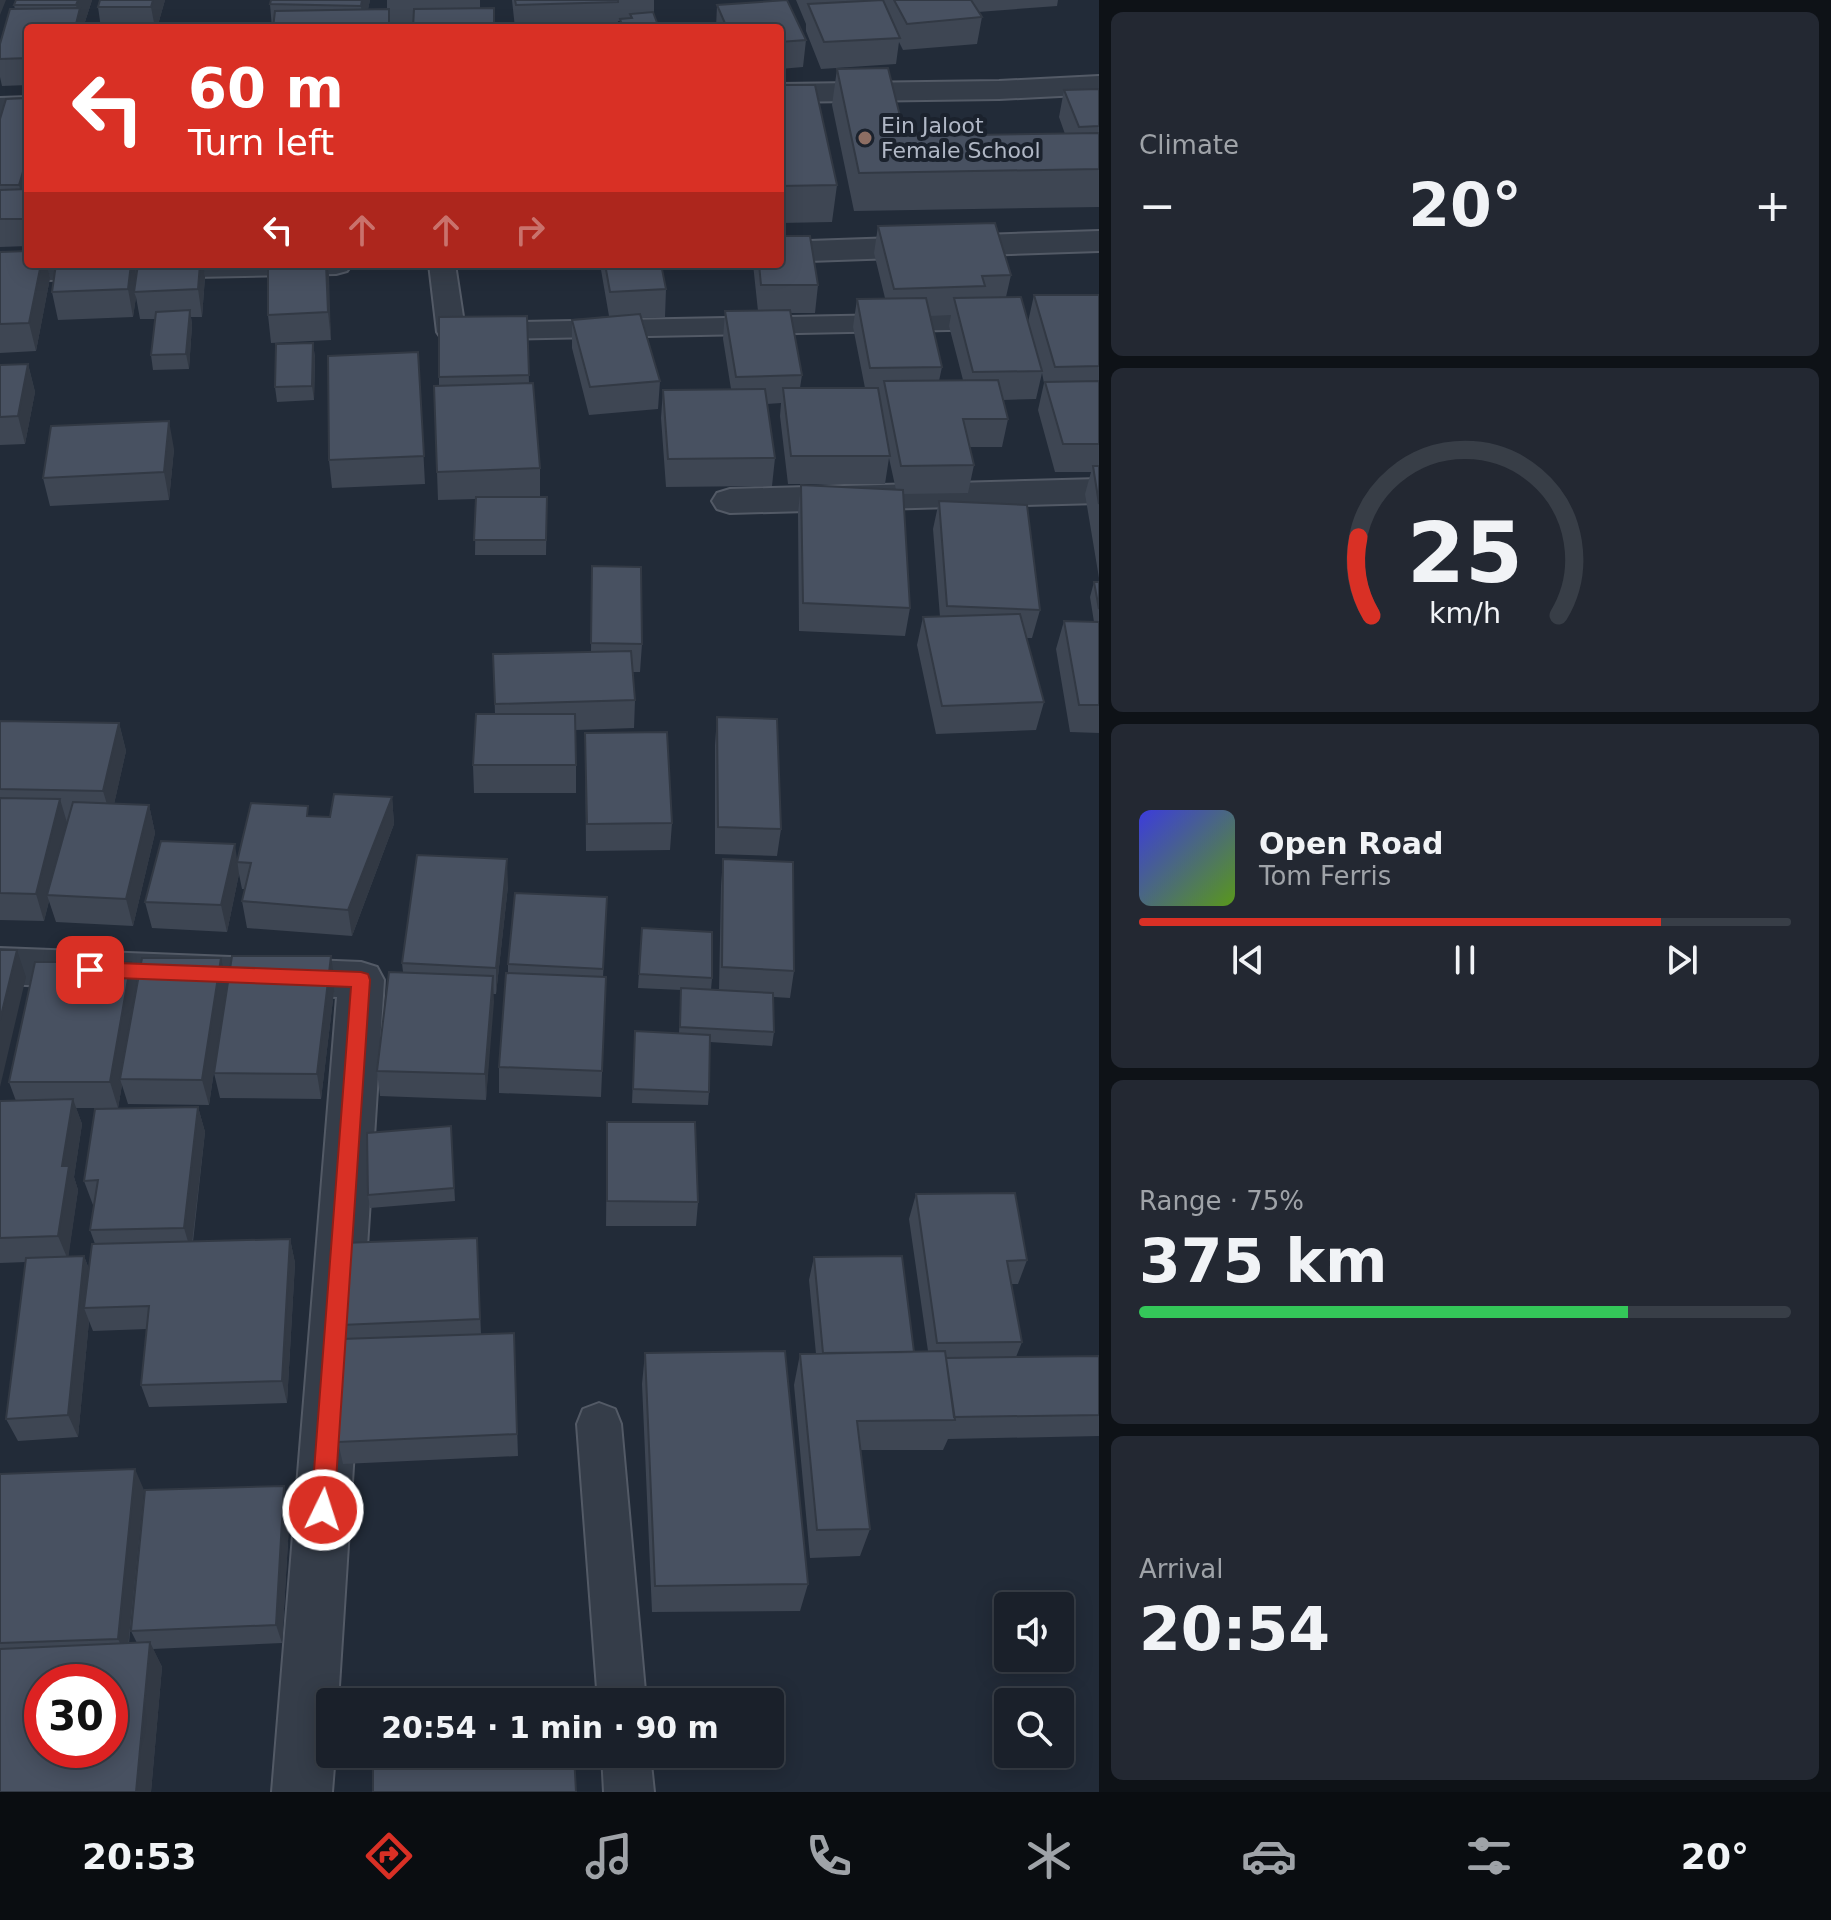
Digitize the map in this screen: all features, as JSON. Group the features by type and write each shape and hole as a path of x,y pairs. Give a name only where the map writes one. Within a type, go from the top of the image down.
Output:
{"street":[{"path":"784,93 999,90 1099,85"},
{"path":"0,107 24,106"},
{"path":"784,252 1099,241"},
{"path":"0,271 144,268"},
{"path":"730,501 1099,491"},
{"path":"0,966 361,980 302,1792"}],"lane":[{"path":"443,268 451,332 1020,320"},
{"path":"599,1424 621,1688"},
{"path":"627,1768 629,1792"}],"building":[{"path":"16,0 78,0 76,5 14,5"},
{"path":"100,0 153,0 151,7 98,7"},
{"path":"271,0 362,0 361,6 270,4"},
{"path":"515,0 618,0 618,2 516,5"},
{"path":"787,0 806,40 784,42 784,24 725,24 717,5"},
{"path":"883,0 900,38 824,42 808,4"},
{"path":"894,0 971,0 982,17 907,24"},
{"path":"80,8 76,24 24,24 24,58 0,59 0,44 10,9"},
{"path":"494,8 494,24 413,24 414,9"},
{"path":"389,9 389,24 273,24 275,11"},
{"path":"653,12 658,24 622,24 620,19 632,18 630,14"},
{"path":"888,68 905,136 1099,133 1099,169 859,173 837,69"},
{"path":"784,85 815,85 837,185 784,186"},
{"path":"1099,89 1099,126 1079,127 1064,90"},
{"path":"24,98 24,168 19,185 0,185 0,119 6,99"},
{"path":"24,189 24,219 0,219 0,190"},
{"path":"995,223 1011,275 982,276 985,286 894,289 878,226"},
{"path":"784,236 810,236 818,285 761,285 759,268 784,268"},
{"path":"24,251 24,268 40,268 29,323 0,324 0,252"},
{"path":"55,268 131,268 128,289 52,292"},
{"path":"137,268 200,268 198,289 134,292"},
{"path":"268,268 326,268 328,312 268,315"},
{"path":"606,268 662,268 666,289 610,292"},
{"path":"1034,295 1099,295 1099,366 1055,367"},
{"path":"1021,297 1042,371 973,372 954,298"},
{"path":"926,298 942,367 870,368 857,299"},
{"path":"190,310 186,354 151,355 156,312"},
{"path":"790,310 802,375 736,377 725,311"},
{"path":"640,314 660,381 590,387 572,320"},
{"path":"527,316 529,375 439,377 439,317"},
{"path":"313,343 312,386 275,387 276,344"},
{"path":"418,352 424,456 329,460 328,356"},
{"path":"28,364 18,416 0,417 0,365"},
{"path":"998,380 1008,419 963,419 974,465 901,466 884,381"},
{"path":"1099,381 1099,444 1063,444 1045,382"},
{"path":"533,383 540,468 437,472 434,386"},
{"path":"783,388 878,388 890,456 791,456"},
{"path":"765,389 775,458 668,459 663,390"},
{"path":"169,421 164,472 43,478 51,426"},
{"path":"1093,466 1099,466 1099,504"},
{"path":"801,485 903,490 910,608 803,603"},
{"path":"476,497 547,497 546,540 474,540"},
{"path":"939,501 1027,505 1040,610 947,606"},
{"path":"592,566 641,567 642,644 591,643"},
{"path":"1094,582 1099,582 1099,609"},
{"path":"1020,614 1044,702 942,706 923,617"},
{"path":"1064,621 1099,622 1099,705 1079,705"},
{"path":"631,651 635,700 495,704 493,654"},
{"path":"476,714 575,714 576,765 473,765"},
{"path":"717,717 777,719 781,829 718,827"},
{"path":"0,721 119,723 103,791 0,789"},
{"path":"667,732 672,823 587,824 585,733"},
{"path":"334,794 392,797 348,910 242,901 251,863 237,862 251,803 308,806 307,816 330,817"},
{"path":"0,798 60,799 36,894 0,893"},
{"path":"73,802 149,805 126,899 47,895"},
{"path":"161,841 235,844 221,905 145,902"},
{"path":"417,855 507,859 496,968 402,963"},
{"path":"723,859 793,862 794,971 722,967"},
{"path":"515,893 607,897 603,969 508,964"},
{"path":"642,928 712,932 712,978 639,974"},
{"path":"0,950 17,950 0,1020"},
{"path":"232,956 331,956 317,1074 214,1073"},
{"path":"142,958 221,958 202,1080 120,1079"},
{"path":"35,962 131,962 110,1082 9,1082"},
{"path":"389,972 493,976 485,1074 377,1071"},
{"path":"506,973 606,977 602,1071 499,1067"},
{"path":"681,988 773,993 774,1032 680,1027"},
{"path":"635,1031 710,1035 709,1092 633,1089"},
{"path":"73,1099 62,1166 69,1166 58,1236 0,1238 0,1101"},
{"path":"198,1107 184,1228 90,1230 98,1180 84,1181 95,1109"},
{"path":"607,1122 695,1122 698,1202 607,1201"},
{"path":"451,1126 454,1188 368,1195 367,1133"},
{"path":"1015,1193 1027,1260 1007,1261 1022,1342 937,1343 916,1194"},
{"path":"477,1238 480,1319 341,1325 343,1243"},
{"path":"290,1239 282,1381 141,1385 149,1306 84,1308 92,1244"},
{"path":"84,1256 68,1415 6,1419 26,1258"},
{"path":"902,1256 914,1352 823,1353 814,1257"},
{"path":"514,1333 517,1434 338,1442 341,1339"},
{"path":"785,1351 808,1584 655,1586 645,1353"},
{"path":"945,1351 955,1420 857,1421 870,1529 817,1530 800,1354"},
{"path":"1099,1356 1099,1415 954,1417 946,1358"},
{"path":"135,1469 118,1639 0,1643 0,1474"},
{"path":"284,1486 276,1625 131,1631 145,1490"},
{"path":"150,1642 136,1792 0,1792 0,1649"},
{"path":"373,1768 575,1768 576,1792 373,1792"}],"place":[{"name":"Ein Jaloot Female School","path":"865,138"}],"route":[{"path":"90,970 361,980 323,1510"}]}
